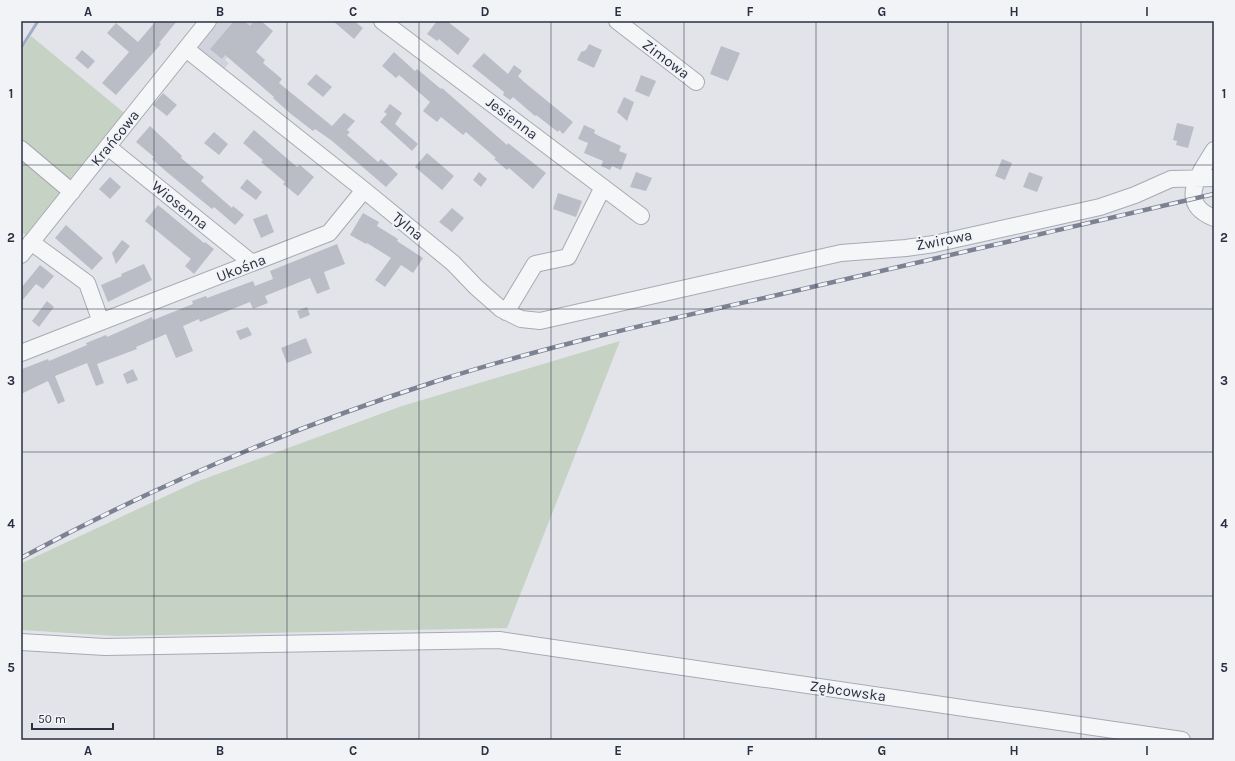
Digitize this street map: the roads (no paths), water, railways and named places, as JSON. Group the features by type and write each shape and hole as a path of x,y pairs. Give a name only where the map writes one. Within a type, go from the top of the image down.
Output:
{"street":[{"name":"Krańcowa","path":"21,255 208,21"},
{"name":"Jesienna","path":"382,21 642,216"},
{"name":"Zimowa","path":"617,21 696,82"},
{"name":"Tylna","path":"186,49 364,190 453,263 476,287 506,312 521,319 540,321 655,296"},
{"name":"Wiosenna","path":"108,147 252,263"},
{"path":"21,149 72,192"},
{"path":"1214,150 1196,180 1193,192 1197,206 1214,218"},
{"name":"Żwirowa","path":"655,296 841,253 906,248 942,242 1100,207 1135,195 1171,179 1196,180 1214,178"},
{"path":"506,312 535,264 568,257 603,187"},
{"name":"Ukośna","path":"21,353 329,234 364,190"},
{"path":"31,242 86,283 101,322"},
{"name":"Zębcowska","path":"21,642 105,647 491,640 514,642 1182,740"}],"waterway":[{"path":"21,48 38,21"}],"railway":[{"path":"21,558 122,506 225,460 330,418 478,368 562,345 646,325 1214,194"}]}
